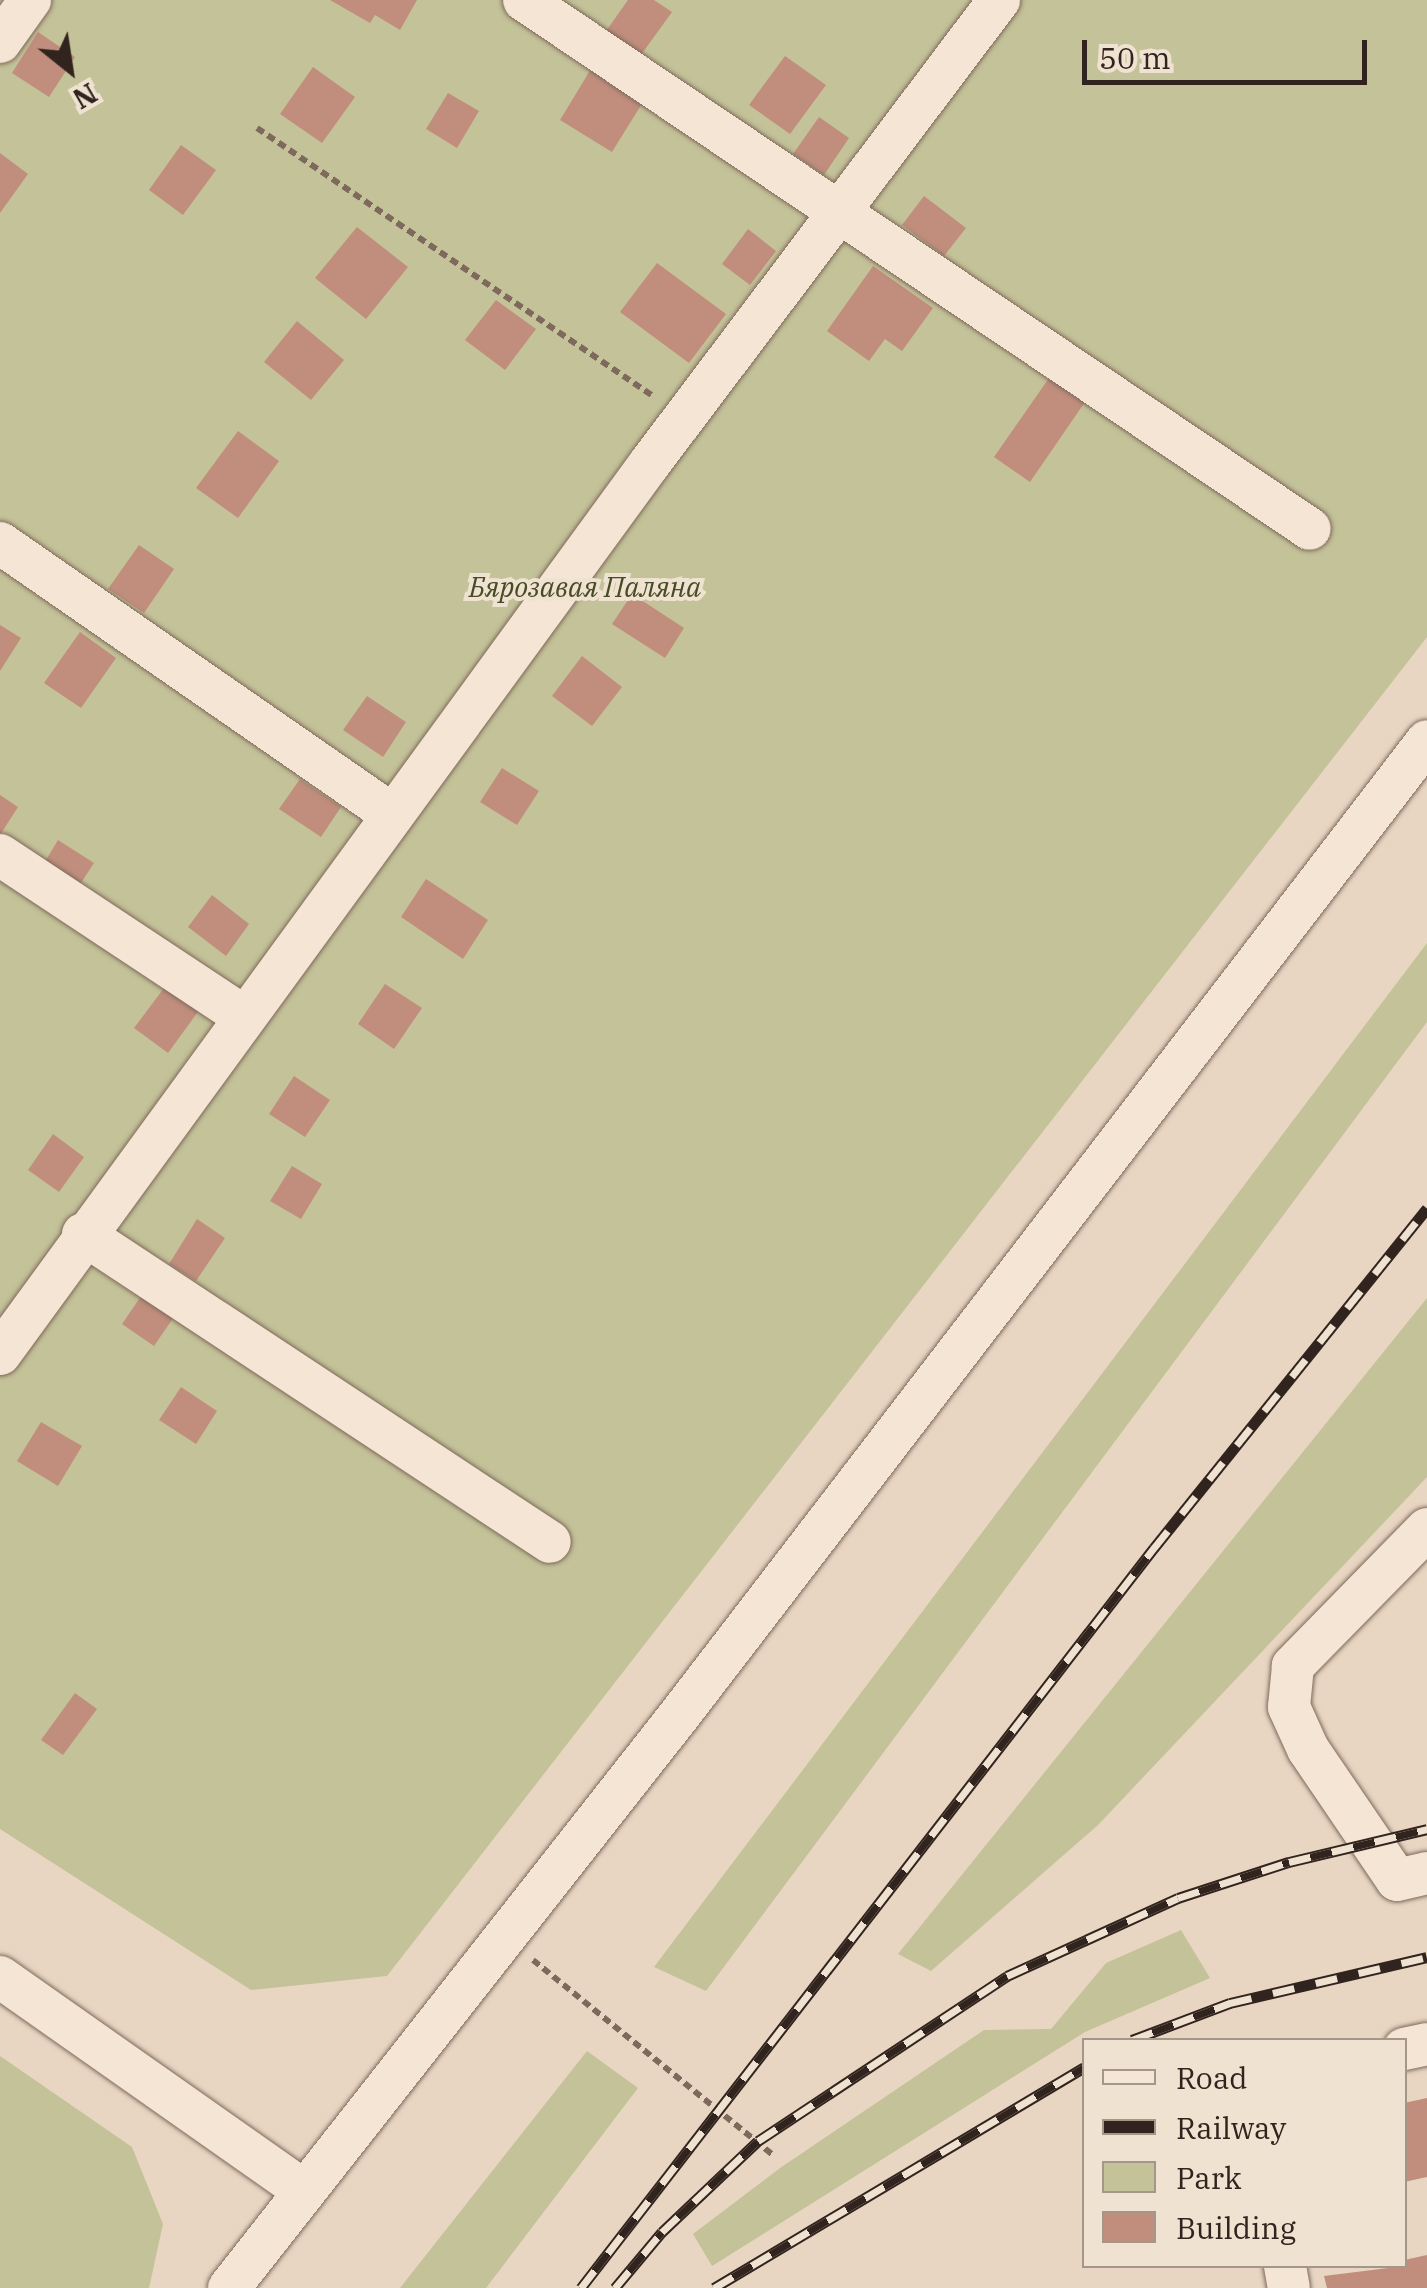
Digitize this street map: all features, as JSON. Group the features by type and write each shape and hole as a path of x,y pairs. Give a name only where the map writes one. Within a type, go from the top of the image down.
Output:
{"street":[{"path":"0,42 30,0"},
{"path":"524,0 842,208 1310,530"},
{"path":"0,1354 82,1234 685,417 999,0"},
{"path":"0,543 392,814"},
{"path":"229,2288 505,1937 1427,742"},
{"path":"0,855 243,1016"},
{"path":"82,1234 550,1542"},
{"path":"1427,1529 1294,1666 1289,1707 1308,1750 1397,1880 1427,1872"},
{"path":"0,1977 304,2190"}],"path":[{"path":"257,128 685,417"},
{"path":"505,1937 774,2156"}],"green space":[{"name":"Бярозавая Паляна","path":"0,0 1427,0 1427,637 387,1976 251,1990 0,1829"},
{"path":"1427,943 1427,1022 706,1991 654,1967"},
{"path":"1427,1298 1427,1477 1098,1825 931,1971 898,1954"},
{"path":"1181,1930 1210,1978 1085,2032 712,2266 693,2234 780,2168 984,2030 1051,2029 1106,1963"},
{"path":"587,2051 638,2088 486,2288 400,2288"},
{"path":"0,2056 132,2147 163,2224 149,2288 0,2288"}],"building":[{"path":"330,0 417,0 400,30 375,15 370,23"},
{"path":"628,0 654,0 672,12 638,59 604,34"},
{"path":"38,32 75,57 49,97 12,73"},
{"path":"785,56 826,85 790,134 749,105"},
{"path":"313,67 355,97 322,143 280,114"},
{"path":"591,69 643,102 612,152 560,120"},
{"path":"448,93 479,111 457,148 426,129"},
{"path":"819,117 849,138 824,175 793,154"},
{"path":"181,145 216,170 183,215 149,190"},
{"path":"0,153 28,174 0,213"},
{"path":"924,196 966,228 944,256 902,225"},
{"path":"357,227 408,267 366,319 315,278"},
{"path":"748,229 776,251 750,285 722,264"},
{"path":"657,263 726,314 689,363 620,312"},
{"path":"873,266 933,308 902,351 885,339 869,361 827,331"},
{"path":"496,300 536,329 505,370 465,340"},
{"path":"297,321 344,360 311,400 264,362"},
{"path":"1049,378 1085,402 1030,482 994,457"},
{"path":"238,431 279,461 238,518 196,488"},
{"path":"139,545 174,569 144,613 108,589"},
{"path":"632,594 684,628 665,658 612,624"},
{"path":"0,625 21,638 0,671"},
{"path":"80,632 116,658 81,708 44,683"},
{"path":"582,656 622,687 592,726 552,696"},
{"path":"367,696 406,722 383,757 343,730"},
{"path":"502,768 539,791 517,825 480,802"},
{"path":"300,779 341,807 321,837 279,809"},
{"path":"0,795 18,807 0,835"},
{"path":"58,840 94,863 75,892 40,870"},
{"path":"426,879 488,920 463,959 401,917"},
{"path":"212,895 249,924 226,956 188,927"},
{"path":"167,984 200,1009 168,1053 134,1028"},
{"path":"385,984 422,1008 394,1049 358,1024"},
{"path":"294,1076 330,1100 305,1137 269,1114"},
{"path":"53,1134 84,1157 59,1192 28,1170"},
{"path":"292,1166 322,1184 301,1219 270,1201"},
{"path":"197,1219 225,1238 196,1281 169,1264"},
{"path":"148,1286 180,1308 154,1346 122,1324"},
{"path":"181,1387 217,1411 196,1444 159,1420"},
{"path":"41,1422 82,1446 58,1486 17,1461"},
{"path":"75,1693 97,1709 63,1755 41,1740"},
{"path":"1427,2098 1427,2177 1407,2181 1407,2102"},
{"path":"1427,2255 1427,2288 1327,2288 1324,2276 1407,2268 1407,2259"}],"railway":[{"path":"581,2288 1154,1548 1427,1208"},
{"path":"615,2288 662,2232 758,2141 1007,1976 1178,1898 1289,1862 1427,1829"},
{"path":"1137,2038 1230,2003 1427,1957"},
{"path":"714,2288 1082,2068"}]}
